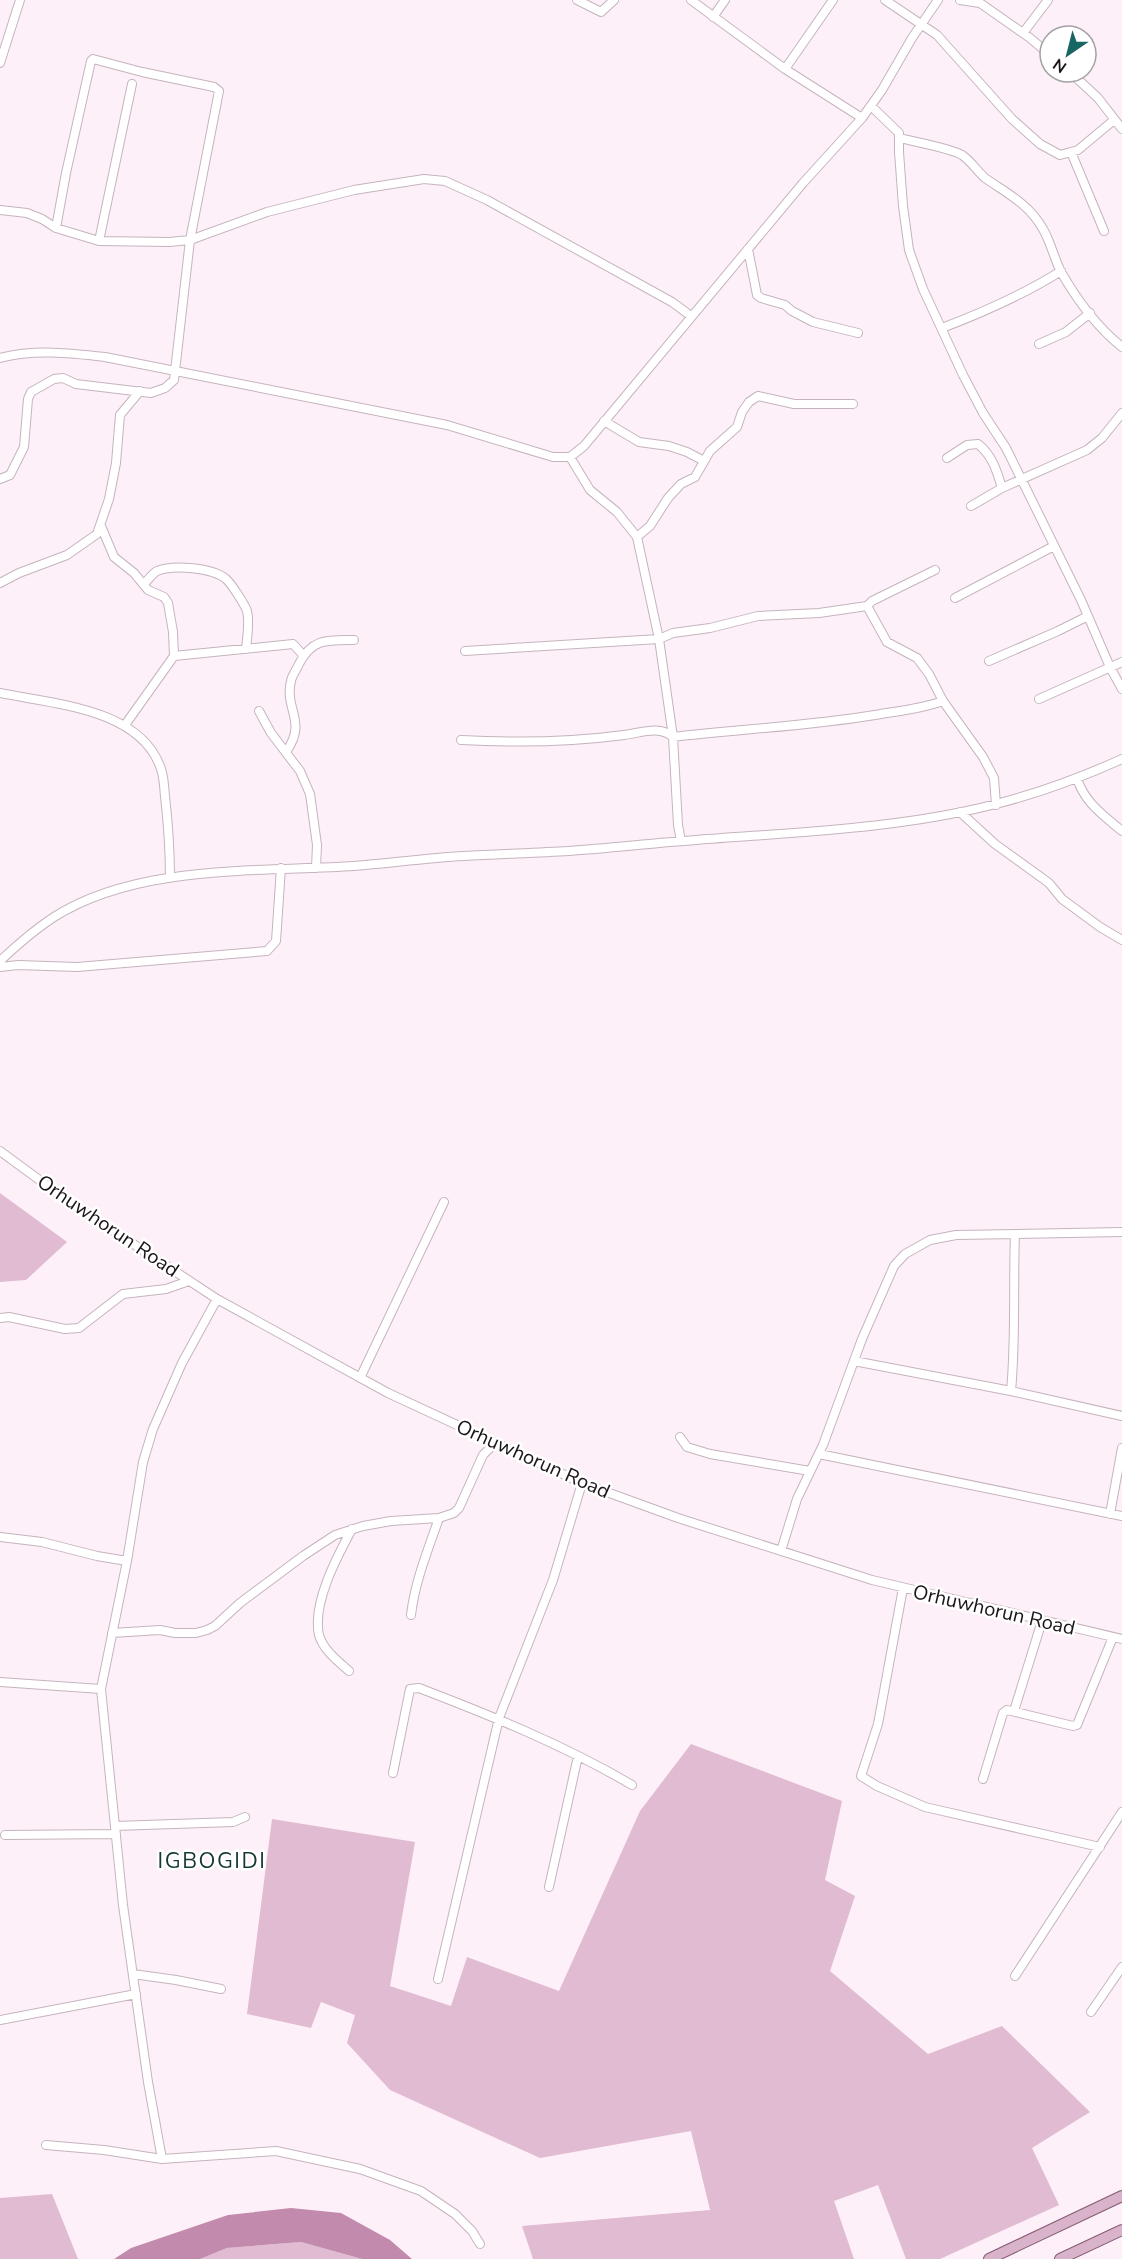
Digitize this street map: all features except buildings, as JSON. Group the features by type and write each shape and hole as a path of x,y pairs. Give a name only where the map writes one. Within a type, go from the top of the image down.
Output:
{"main road":[{"path":"989,2259 1122,2196"},
{"path":"1060,2259 1122,2230"}],"street":[{"path":"0,63 20,0"},
{"path":"577,0 601,12 614,0"},
{"path":"691,0 785,69 862,118"},
{"path":"713,17 725,0"},
{"path":"785,69 833,0"},
{"path":"885,0 936,35 1012,119 1040,144 1060,155 1078,150 1114,120"},
{"path":"0,358 35,352 105,357 447,425 554,457 570,457 584,446 748,249 862,118 938,0"},
{"path":"960,0 980,3 1038,45"},
{"path":"1023,33 1048,0"},
{"path":"0,478 10,475 24,447 28,399 31,392 54,379 63,378 76,384 151,393 165,388 174,380 190,240 219,91 214,87 93,59 71,151 56,228"},
{"path":"99,240 132,84"},
{"path":"1083,84 1098,98 1122,129"},
{"path":"871,106 899,133 898,152 909,250 923,289 963,375 1022,480 1122,689"},
{"path":"900,138 949,150 962,156 984,177 1018,199 1033,214 1043,230 1061,271 1090,313 1122,347"},
{"path":"1071,152 1104,231"},
{"path":"0,210 27,213 56,228 99,240 135,243 190,240 267,212 354,190 424,179 446,181 488,200 672,302 692,316"},
{"path":"748,249 760,298 785,304 813,322 858,333"},
{"path":"942,327 986,312 1034,288 1061,271"},
{"path":"1040,344 1066,332 1090,313"},
{"path":"0,583 19,573 67,555 97,534 109,499 116,463 120,414 140,391"},
{"path":"637,537 650,526 668,498 681,484 695,477 710,452 737,427 742,412 749,402 758,396 794,404 853,404"},
{"path":"971,506 1002,488 1087,450 1102,438 1122,413"},
{"path":"604,421 639,442 669,446 704,461"},
{"path":"947,458 967,445 978,444 994,464 1002,488"},
{"path":"570,457 590,490 617,512 637,537 659,639 673,736 681,841"},
{"path":"101,526 114,557 134,573 148,590 164,597 168,603 174,639 174,656 125,725"},
{"path":"955,598 1053,546"},
{"path":"144,584 157,572 169,569 202,570 218,574 228,580 246,609 248,620 246,649"},
{"path":"465,651 659,639 673,633 710,628 758,616 819,613 867,606 872,601 935,570"},
{"path":"867,606 887,642 917,658 929,674 943,701 983,757 994,778 996,805"},
{"path":"989,661 1088,616"},
{"path":"286,752 296,733 290,689 291,679 303,656 310,647 319,642 354,640"},
{"path":"174,656 293,644 303,656"},
{"path":"1040,699 1122,662"},
{"path":"0,693 97,713 125,725 142,738 155,754 162,771 168,827 170,878"},
{"path":"461,740 506,742 622,735 657,730 665,731 673,736 835,722 927,707 943,701"},
{"path":"259,711 271,733 300,771 310,794 317,845 316,868"},
{"path":"0,961 25,936 56,915 86,900 121,887 170,878 281,868 316,868 462,856 571,851 878,825 960,813 996,805 1077,778 1122,759"},
{"path":"1077,778 1081,791 1089,802 1122,831"},
{"path":"960,813 995,844 1049,883 1062,899 1122,940"},
{"path":"0,967 46,965 77,967 267,951 276,941 281,868"},
{"name":"Orhuwhorun Road","path":"0,1151 68,1201 217,1299 360,1378 494,1444 582,1483 781,1551 903,1588 1118,1638"},
{"path":"360,1378 444,1202"},
{"path":"781,1551 797,1499 819,1454 879,1298 894,1266 905,1254 930,1240 956,1235 1122,1232"},
{"path":"1011,1391 1014,1359 1015,1234"},
{"path":"0,1318 9,1317 65,1329 79,1328 123,1293 166,1288 189,1281"},
{"path":"162,2159 148,2082 133,1974 115,1830 101,1689 127,1560 143,1462 153,1429 182,1363 217,1299"},
{"path":"854,1361 1011,1391 1122,1416"},
{"path":"680,1437 687,1447 710,1454 810,1471"},
{"path":"112,1633 160,1630 196,1633 207,1630 303,1556 335,1535 391,1521 440,1518 454,1513 459,1508 483,1455 494,1444"},
{"path":"1110,1514 1122,1448"},
{"path":"819,1454 1122,1516"},
{"path":"438,1979 499,1718 553,1580 582,1483"},
{"path":"411,1615 419,1573 440,1518"},
{"path":"349,1671 324,1645 319,1636 319,1623 325,1586 352,1529"},
{"path":"0,1537 42,1542 97,1556 127,1560"},
{"path":"903,1588 878,1724 861,1776 877,1786 925,1807 1100,1847"},
{"path":"1014,1711 1041,1621"},
{"path":"983,1779 1003,1713 1007,1710 1014,1711 1073,1726 1077,1725 1118,1638"},
{"path":"0,1683 101,1689"},
{"path":"393,1773 410,1689 419,1688 499,1718 632,1785"},
{"path":"549,1887 578,1756"},
{"path":"1015,1976 1122,1812"},
{"path":"5,1835 232,1822 246,1817"},
{"path":"1091,2012 1122,1967"},
{"path":"133,1974 221,1989"},
{"path":"0,2020 136,1994"},
{"path":"46,2145 104,2150 162,2159 276,2151 360,2169 421,2191 455,2214 472,2231 480,2244"}],"shaded area":[{"path":"0,1193 67,1242 26,1280 0,1282"},
{"path":"691,1744 842,1801 825,1880 855,1896 830,1971 928,2054 1002,2026 1090,2112 1032,2148 1059,2205 940,2259 906,2259 878,2185 834,2201 854,2259 533,2259 522,2226 710,2210 691,2131 540,2158 390,2090 347,2043 355,2015 321,2002 311,2028 247,2014 272,1819 415,1842 390,1986 451,2006 467,1957 559,1991 640,1811"},
{"path":"52,2194 78,2259 0,2259 0,2198"},
{"path":"291,2208 341,2213 390,2240 412,2259 362,2259 301,2242 227,2248 200,2259 114,2259 131,2248 228,2215"},
{"path":"301,2242 362,2259 200,2259 227,2248"}],"district":[{"name":"IGBOGIDI","path":"212,1861"}]}
